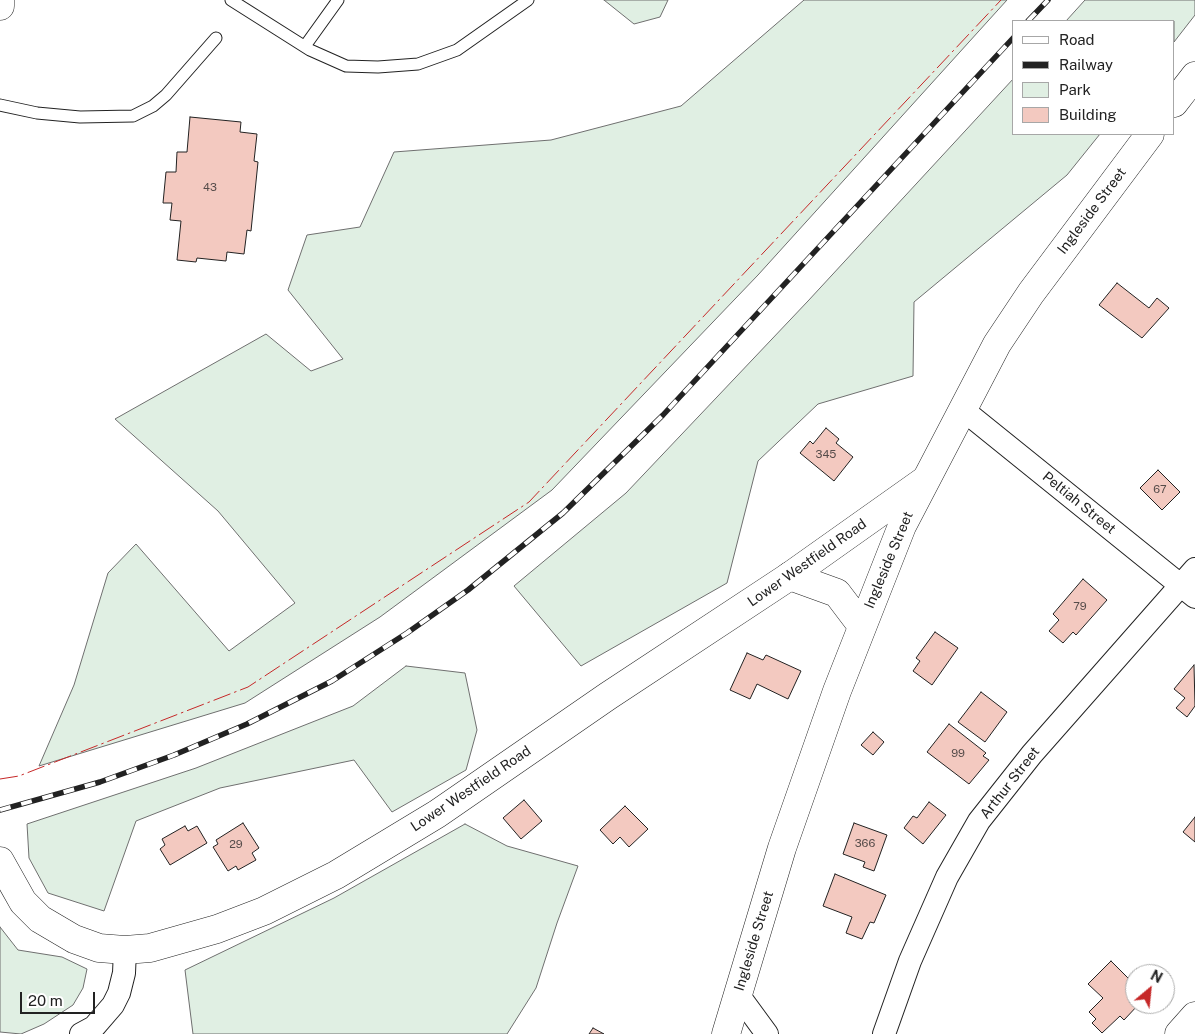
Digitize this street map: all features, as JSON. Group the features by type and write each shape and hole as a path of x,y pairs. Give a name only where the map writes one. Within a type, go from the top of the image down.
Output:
{"main road":[{"path":"0,0 0,6"},
{"path":"1175,102 1195,76"},
{"name":"Ingleside Street","path":"726,1034 782,848 862,626 902,526 997,344 1031,293 1149,135"},
{"name":"Lower Westfield Road","path":"0,861 23,902 40,919 74,939 99,948 125,950 150,948 217,929 264,911 336,875 437,814 608,696 790,576 924,481"},
{"path":"790,576 837,593 862,626"},
{"path":"1179,1034 1195,1016"}],"street":[{"name":"Peltiah Street","path":"962,409 1190,584"},
{"name":"Arthur Street","path":"884,1034 910,960 947,877 979,821 1032,754 1190,584"},
{"path":"82,1034 94,1027 113,1005 119,993 124,973 125,950"},
{"path":"737,993 767,1034"}],"lane":[{"path":"231,0 304,46 346,66 378,67 418,64 457,50 528,0"},
{"path":"304,46 338,0"},
{"path":"0,105 37,113 80,117 133,116 153,106 166,95 216,38"}],"green space":[{"path":"604,0 668,0 660,17 634,24"},
{"path":"804,0 1007,0 758,275 552,490 380,617 245,703 39,766 74,685 108,573 136,544 229,651 295,603 218,511 115,419 266,334 311,371 343,359 288,290 307,235 360,227 394,152 551,140 681,106"},
{"path":"1085,0 1195,0 1195,15 1175,41 1175,20 1067,20"},
{"path":"1012,80 1012,135 1099,135 1067,175 914,302 913,376 818,404 758,461 727,583 581,666 514,586 626,493 808,301"},
{"path":"406,666 465,673 477,730 466,770 392,812 354,760 220,788 136,821 104,911 48,893 29,858 27,824 196,768 353,706"},
{"path":"465,824 507,846 578,866 536,988 507,1034 193,1034 185,970 334,898"},
{"path":"0,927 18,950 62,957 87,969 83,988 73,1005 44,1024 21,1034 0,1032"}],"building":[{"path":"190,117 241,122 240,132 257,134 254,161 258,162 251,231 247,230 244,254 227,252 226,261 197,258 196,262 177,260 181,221 170,220 172,203 163,203 166,172 176,172 177,152 187,152"},
{"path":"1117,283 1149,308 1157,298 1169,308 1142,338 1099,305"},
{"path":"826,428 839,439 836,443 853,457 834,481 800,453 810,441 813,444"},
{"path":"1158,470 1180,492 1162,510 1140,488"},
{"path":"1083,579 1107,600 1076,635 1073,632 1063,643 1049,631 1059,620 1053,614"},
{"path":"935,632 958,648 932,685 913,671 920,661 916,658"},
{"path":"747,653 763,660 766,655 801,671 788,699 757,684 750,699 730,690"},
{"path":"1194,665 1195,706 1187,717 1176,708 1185,698 1174,689"},
{"path":"981,692 1007,712 985,742 958,722"},
{"path":"949,724 986,753 983,756 989,760 969,784 927,752"},
{"path":"873,732 884,742 873,755 861,745"},
{"path":"524,800 542,821 521,839 503,818"},
{"path":"929,802 946,815 923,844 904,828 913,816 917,818"},
{"path":"625,806 648,829 629,847 620,837 613,844 600,830"},
{"path":"1195,817 1195,842 1183,832"},
{"path":"243,823 259,848 252,853 256,860 238,870 236,866 228,871 213,847 218,844 216,840"},
{"path":"854,823 887,835 874,871 863,867 865,862 843,854"},
{"path":"185,826 188,831 197,826 207,843 170,865 160,849 165,845 162,839"},
{"path":"835,874 886,895 874,923 870,922 862,939 846,933 852,917 823,906"},
{"path":"1111,961 1125,975 1125,1014 1130,1014 1124,1020 1120,1016 1102,1033 1092,1023 1096,1019 1089,1012 1103,998 1088,984"},
{"path":"593,1028 604,1034 589,1034"}],"railway":[{"path":"1029,20 1048,0"},
{"path":"0,810 100,782 174,755 247,724 332,681 407,633 468,590 563,513 663,415 1012,39"}],"power":[{"path":"0,779 19,776 248,687 529,502 1001,0"}]}
